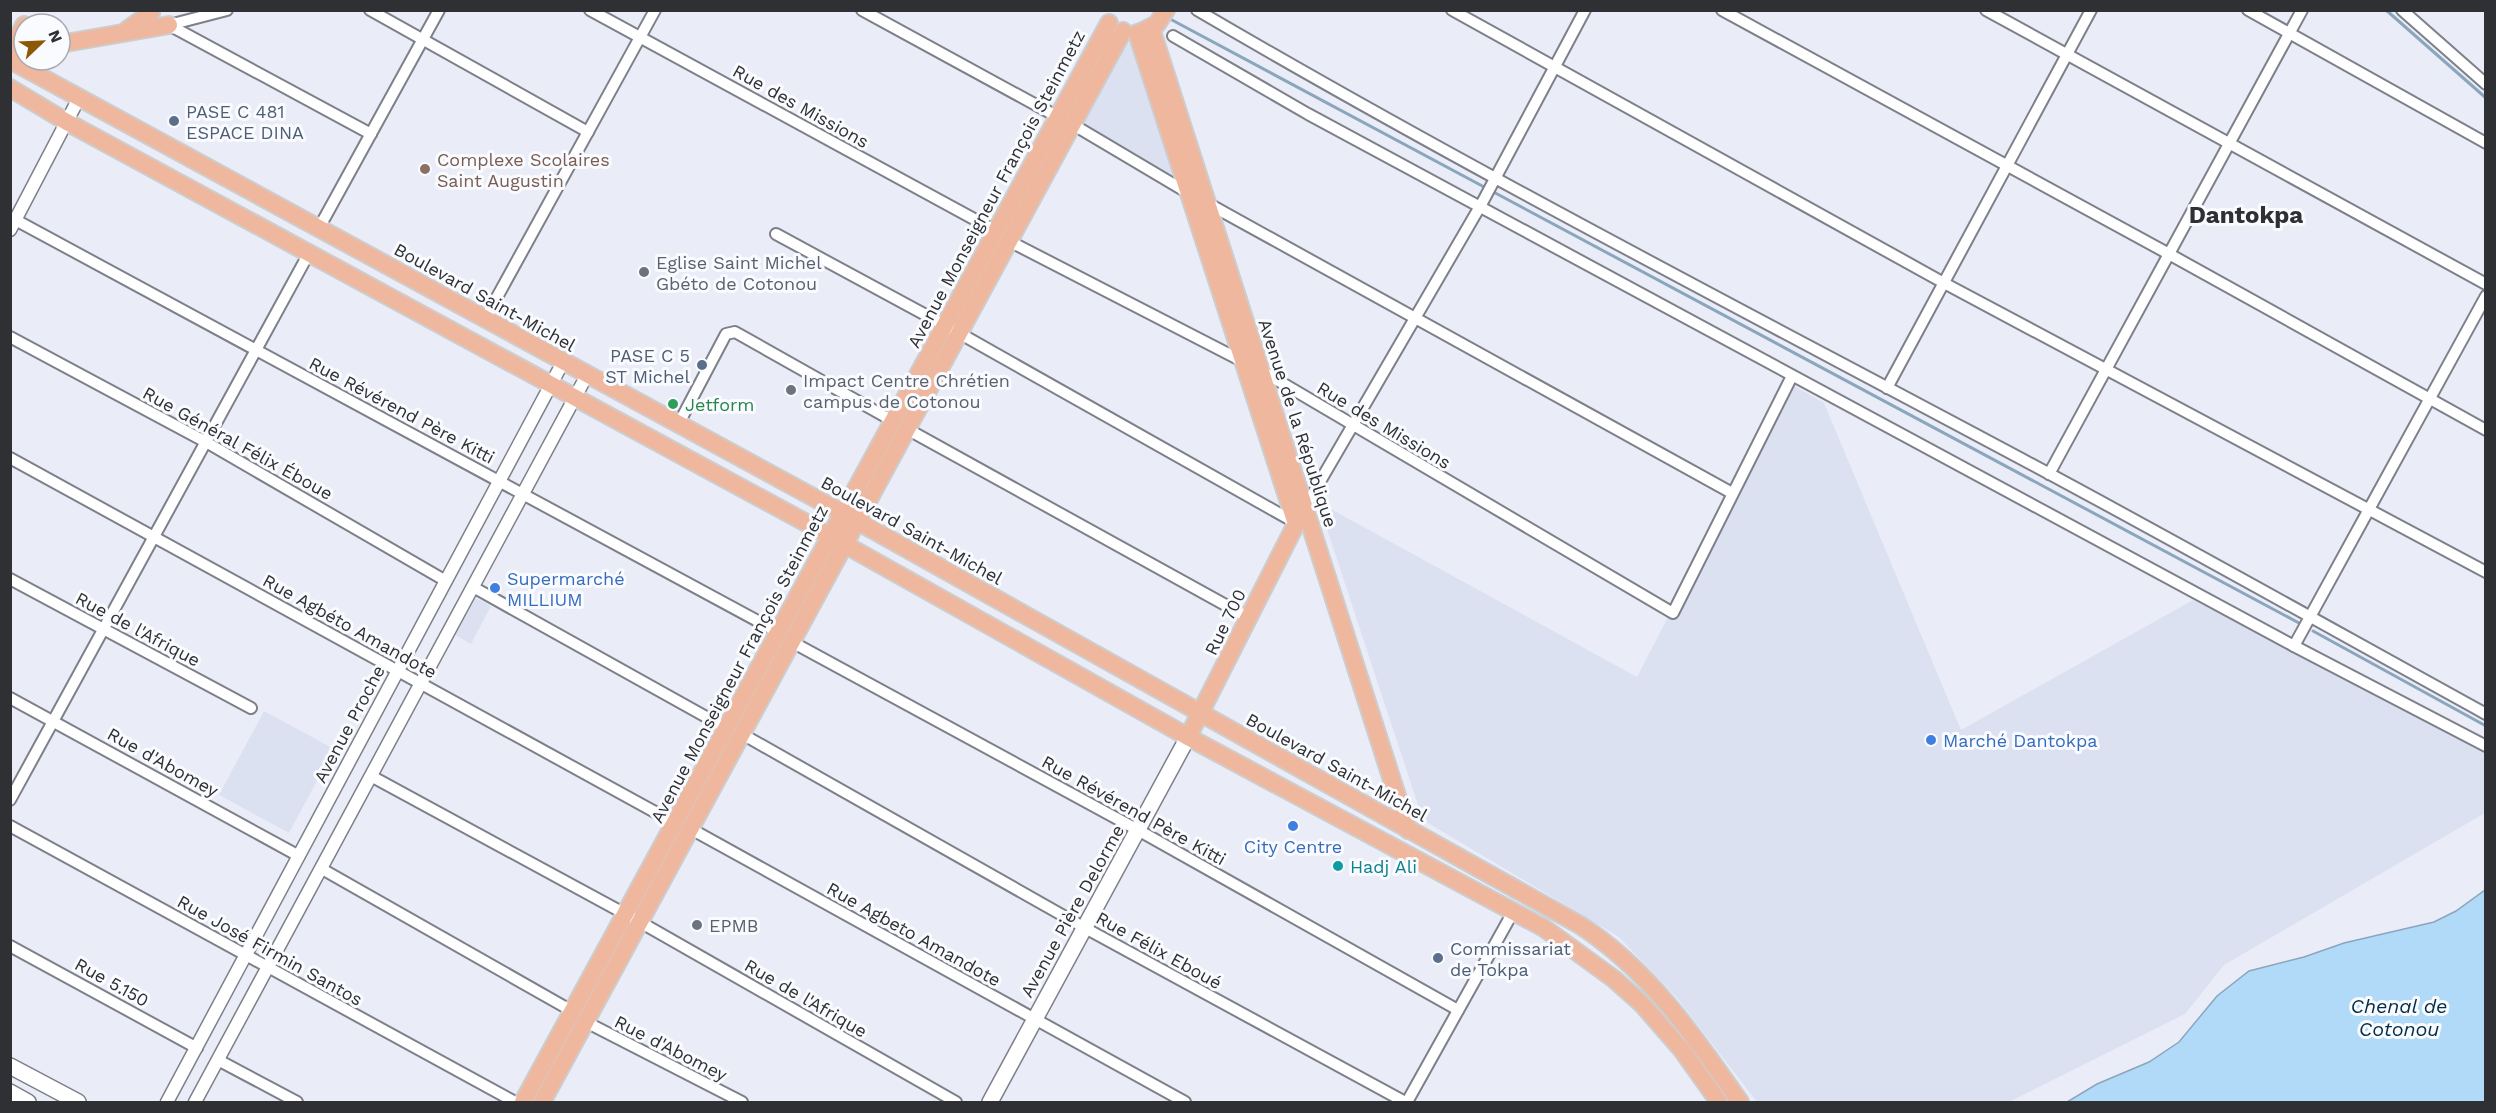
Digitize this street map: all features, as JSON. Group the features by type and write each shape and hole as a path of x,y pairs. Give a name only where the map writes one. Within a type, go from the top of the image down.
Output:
{"main road":[{"name":"Avenue Monseigneur François Steinmetz","path":"542,1102 586,1022 675,823 734,731 1065,121 1124,25 1166,10"},
{"path":"72,42 124,32 157,15"},
{"name":"Avenue de la République","path":"1124,25 1188,192 1296,524"},
{"name":"Avenue de la République","path":"1124,25 1207,203 1408,830"},
{"name":"Boulevard Saint-Michel","path":"10,60 850,517 1408,830 1521,890 1594,934 1669,1006 1740,1102"},
{"path":"10,69 17,84 27,97"},
{"path":"43,72 44,80"},
{"path":"10,88 65,121 838,540 1188,737 1513,912 1580,953 1642,1004 1682,1050 1719,1102"},
{"name":"Rue 700","path":"1188,737 1296,524"},
{"name":"Avenue Monseigneur François Steinmetz","path":"523,1102 572,1011 691,829 734,731"},
{"name":"Avenue Pière Delorme","path":"990,1102 1188,737"},
{"path":"10,1066 78,1102"},
{"path":"10,1092 28,1102"}],"street":[{"path":"157,15 227,10"},
{"path":"370,10 588,132"},
{"path":"319,228 439,10"},
{"name":"Rue des Missions","path":"590,10 1002,236 1261,371 1673,613 1731,493"},
{"path":"485,319 655,10"},
{"path":"862,10 1731,493 1792,376"},
{"path":"1197,10 1494,181 2049,474 2486,714"},
{"path":"1452,10 2105,371 2486,572"},
{"path":"776,234 952,329 1296,524 1481,205 1585,10"},
{"path":"1722,10 2486,430"},
{"path":"1986,10 2486,284"},
{"path":"1887,388 2091,10"},
{"path":"2248,10 2486,143"},
{"path":"2049,474 2302,10"},
{"path":"2402,10 2486,84"},
{"path":"157,15 370,134"},
{"path":"1173,36 1308,114 1481,205 1792,376 2294,646 2486,746"},
{"path":"12,222 79,98"},
{"name":"Rue Révérend Père Kitti","path":"12,222 523,494 1138,830 1458,1010"},
{"path":"10,800 309,253"},
{"path":"2294,646 2486,296"},
{"path":"678,425 726,334 735,332 1249,618"},
{"name":"Rue Général Félix Éboue","path":"10,337 206,442 446,581"},
{"name":"Avenue Proche","path":"167,1102 563,362"},
{"path":"195,1102 587,375"},
{"name":"Rue Agbéto Amandote","path":"10,458 675,823"},
{"name":"Rue de l'Afrique","path":"10,579 251,708"},
{"name":"Rue Félix Eboué","path":"473,586 1085,928 1406,1102"},
{"name":"Rue d'Abomey","path":"10,698 299,856"},
{"name":"Rue de l'Afrique","path":"371,776 633,918 956,1102"},
{"name":"Rue José Firmin Santos","path":"10,825 514,1102"},
{"name":"Rue Agbeto Amandote","path":"691,829 1185,1102"},
{"path":"322,869 572,1011"},
{"path":"1406,1102 1513,912"},
{"name":"Rue 5.150","path":"10,946 197,1048"},
{"name":"Rue d'Abomey","path":"586,1022 742,1102"},
{"path":"218,1060 297,1102"}],"shaded area":[{"path":"1124,40 1136,46 1176,177 1082,124"},
{"name":"Marché Dantokpa","path":"1789,383 1824,403 1961,730 2193,600 2485,750 2485,813 2224,965 2185,1014 2009,1102 1757,1102 1676,997 1619,937 1423,820 1318,502 1637,677"},
{"path":"472,596 491,606 471,644 452,633"},
{"path":"264,711 334,749 289,833 219,795"}],"water":[{"name":"Chenal de Cotonou","path":"2485,890 2485,1102 2067,1102 2097,1084 2149,1062 2179,1042 2217,996 2249,971 2304,957 2344,943 2434,922 2456,911"}],"waterway":[{"path":"2386,10 2486,98"},
{"path":"1172,20 2299,623"},
{"path":"2313,631 2486,726"}],"place":[{"name":"PASE C 481 ESPACE DINA","path":"174,121"},
{"name":"Complexe Scolaires Saint Augustin","path":"425,169"},
{"name":"Eglise Saint Michel Gbéto de Cotonou","path":"644,272"},
{"name":"PASE C 5 ST Michel","path":"702,365"},
{"name":"Impact Centre Chrétien campus de Cotonou","path":"791,390"},
{"name":"Jetform","path":"673,404"},
{"name":"Supermarché MILLIUM","path":"495,588"},
{"name":"Marché Dantokpa","path":"1931,740"},
{"name":"City Centre","path":"1293,826"},
{"name":"Hadj Ali","path":"1338,866"},
{"name":"EPMB","path":"697,925"},
{"name":"Commissariat de Tokpa","path":"1438,958"}],"district":[{"name":"Dantokpa","path":"2246,215"}]}
